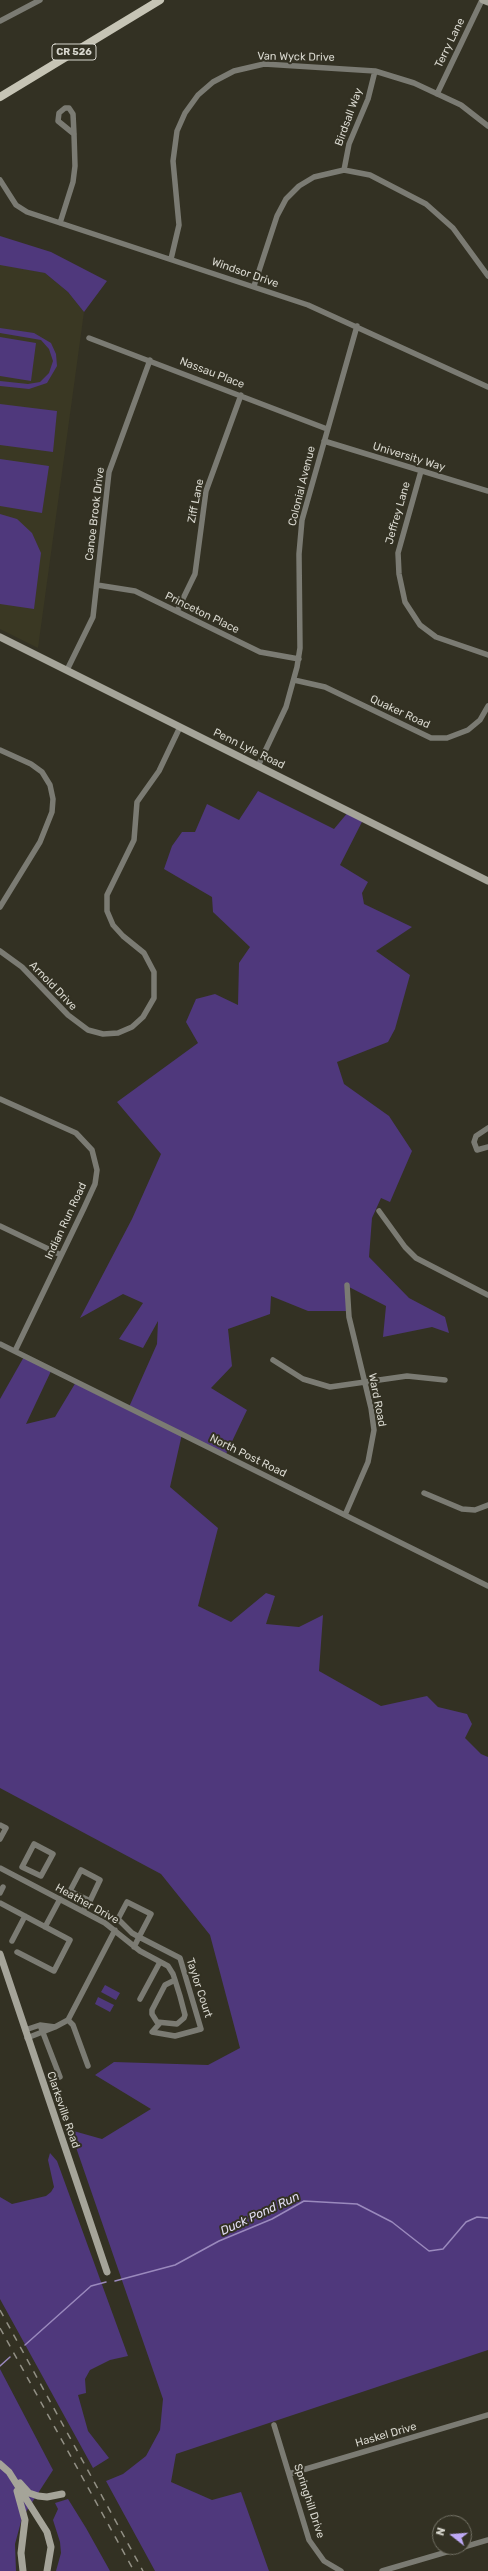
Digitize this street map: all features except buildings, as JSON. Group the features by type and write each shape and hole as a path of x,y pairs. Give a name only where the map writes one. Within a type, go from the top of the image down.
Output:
{"main road":[{"name":"CR 526","path":"0,97 160,0"}],"street":[{"path":"0,21 40,0"},
{"path":"148,7 154,0"},
{"path":"482,0 488,2"},
{"name":"Terry Lane","path":"437,94 482,0"},
{"name":"Van Wyck Drive","path":"171,259 179,225 173,161 175,141 186,113 204,89 223,76 254,65 375,72 401,79 437,94 471,112 488,126"},
{"name":"Birdsall Way","path":"344,170 349,144 368,99 375,72"},
{"path":"60,223 73,182 74,134"},
{"path":"254,286 277,216 286,199 299,186 314,177 344,170 370,175 426,204 453,228 488,276"},
{"name":"Windsor Drive","path":"0,180 12,199 22,209 308,305 357,326 488,388"},
{"name":"Colonial Avenue","path":"294,680 299,659 300,537 306,502 357,326"},
{"name":"Nassau Place","path":"89,338 150,360 327,429"},
{"name":"Canoe Brook Drive","path":"67,670 91,624 97,586 109,472 150,360"},
{"name":"Ziff Lane","path":"177,612 195,574 206,491 241,395"},
{"name":"University Way","path":"324,441 488,491"},
{"name":"Jeffrey Lane","path":"421,471 398,553 399,574 406,602 420,625 436,637 488,655"},
{"name":"Princeton Place","path":"97,586 135,591 260,652 299,659"},
{"name":"Penn Lyle Road","path":"0,637 488,881"},
{"path":"258,766 282,717 294,680"},
{"name":"Quaker Road","path":"294,680 325,687 431,738 447,738 462,734 480,720 488,706"},
{"name":"Arnold Drive","path":"0,951 22,967 68,1015 88,1030 103,1034 118,1033 132,1027 143,1017 154,998 154,972 144,953 122,936 113,925 107,911 107,895 134,840 138,802 159,771 180,727"},
{"path":"0,750 31,764 42,772 50,785 53,799 52,812 40,842 0,906"},
{"name":"Indian Run Road","path":"0,1099 76,1133 88,1144 94,1155 97,1170 95,1184 15,1351"},
{"path":"487,1127 476,1136 474,1146 480,1150 488,1146"},
{"path":"379,1211 404,1247 416,1258 488,1295"},
{"path":"0,1226 62,1255"},
{"name":"Ward Road","path":"345,1515 368,1462 373,1442 373,1419 349,1317 347,1285"},
{"name":"North Post Road","path":"0,1344 488,1586"},
{"path":"273,1360 303,1379 321,1386 339,1387 407,1376 445,1380"},
{"path":"424,1493 462,1509 475,1510 488,1505"},
{"path":"0,1825 6,1828 0,1839"},
{"path":"34,1886 41,1876 52,1854 34,1844 22,1867 41,1876"},
{"name":"Heather Drive","path":"0,1868 83,1911 115,1930 134,1947 171,1969 180,1996 184,2015 182,2021 177,2024 160,2023"},
{"path":"83,1911 90,1901 100,1880 81,1870 70,1891 90,1901"},
{"path":"0,1893 3,1887"},
{"path":"45,1927 60,1899"},
{"path":"134,1947 151,1914 127,1902 118,1919 132,1933 139,1937"},
{"path":"0,1904 70,1940 54,1971 17,1952"},
{"path":"12,1941 25,1916"},
{"path":"27,2038 68,2020 115,1930"},
{"name":"Taylor Court","path":"139,1937 180,1958 201,2029 176,2036 152,2032 160,2023"},
{"name":"Clarksville Road","path":"0,1954 107,2272"},
{"path":"140,1999 160,1962"},
{"path":"160,2023 154,2019 152,2010 165,1985 175,1980"},
{"path":"180,1996 190,1992"},
{"path":"68,2020 73,2025 88,2066"},
{"path":"25,2030 40,2025 55,2027"},
{"path":"40,2025 60,2077"},
{"name":"Haskel Drive","path":"289,2474 488,2415"},
{"name":"Springhill Drive","path":"274,2425 314,2548 324,2561 341,2571"},
{"path":"0,2464 29,2493 47,2497 62,2494"},
{"path":"9,2472 50,2539 51,2547 47,2571"},
{"path":"9,2472 20,2500 25,2520 21,2553 23,2571"},
{"path":"382,2571 488,2540"}],"shaded area":[{"path":"0,236 51,252 107,281 84,312 68,292 45,273 0,265"},
{"path":"0,264 45,273 68,292 84,312 38,648 0,629"},
{"path":"0,328 34,333 51,343 56,354 57,366 47,383 29,389 0,386 0,381 28,384 40,382 49,373 53,361 49,349 41,340 0,333"},
{"path":"0,337 36,343 31,381 0,376"},
{"path":"0,404 57,411 53,452 0,445"},
{"path":"0,459 49,466 42,513 0,506"},
{"path":"0,514 17,519 32,533 41,553 34,609 0,604"},
{"path":"258,791 334,829 349,811 364,818 340,865 368,882 362,893 364,904 412,927 376,951 410,975 395,1029 388,1042 337,1062 344,1084 389,1116 412,1151 390,1202 381,1198 372,1218 369,1257 409,1298 445,1317 449,1333 432,1327 383,1337 386,1306 349,1287 348,1311 308,1311 271,1296 270,1314 228,1329 232,1366 211,1388 247,1410 226,1454 182,1434 170,1487 218,1528 198,1606 231,1622 266,1593 275,1596 266,1624 299,1627 323,1615 319,1671 381,1706 427,1696 438,1707 467,1714 472,1724 465,1738 481,1754 488,1757 488,2350 176,2454 171,2482 212,2500 241,2492 269,2571 155,2571 106,2481 123,2474 146,2456 160,2430 163,2399 70,2130 102,2139 151,2109 95,2075 114,2062 208,2065 240,2048 210,1935 161,1874 0,1788 0,1399 25,1355 52,1369 26,1424 55,1417 76,1382 129,1407 157,1344 158,1321 143,1348 119,1339 143,1303 123,1294 80,1318 132,1219 161,1154 117,1102 198,1043 186,1022 196,999 215,994 238,1005 239,963 250,947 213,912 212,897 164,869 172,846 182,832 195,832 207,804 239,820"},
{"path":"105,1985 120,1993 116,2000 101,1992"},
{"path":"98,1997 114,2005 110,2012 95,2004"},
{"path":"50,2153 57,2161 128,2356 110,2360 90,2370 85,2379 86,2393 78,2395 88,2431 109,2458 93,2468 0,2299 0,2197 12,2204 46,2196 51,2192 54,2187 48,2160"},
{"path":"0,2369 53,2470 22,2518 15,2544 16,2571 0,2571"},
{"path":"68,2499 110,2571 56,2571 61,2553 60,2542 53,2520 58,2509 55,2503"}],"waterway":[{"name":"Duck Pond Run","path":"115,2281 175,2265 219,2241 272,2219 304,2201 357,2204 392,2222 429,2251 443,2249 466,2222 477,2217 488,2218"},
{"name":"Duck Pond Run","path":"25,2345 91,2286 106,2282"},
{"name":"Duck Pond Run","path":"0,2366 10,2357"}],"railway":[{"path":"0,2310 143,2571"},
{"path":"0,2328 134,2571"}]}
